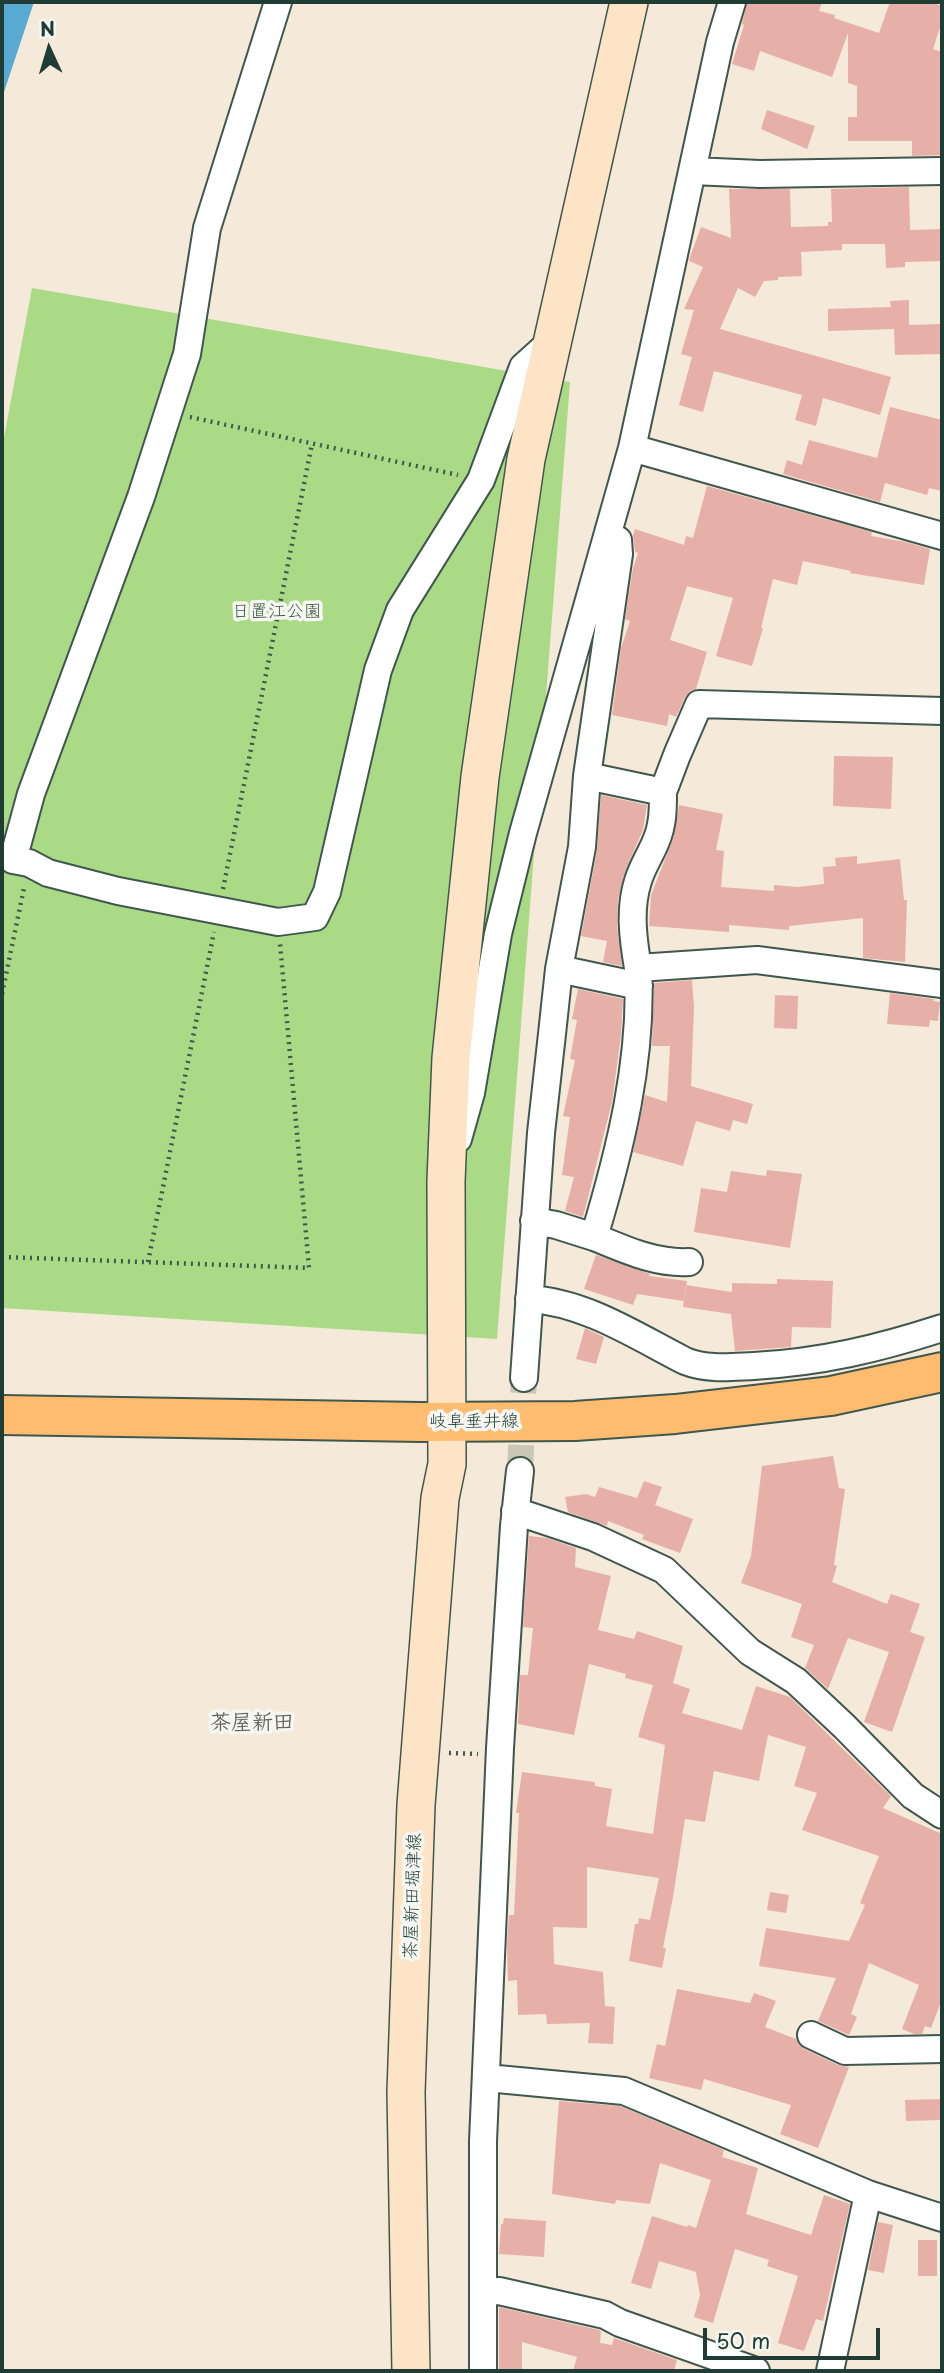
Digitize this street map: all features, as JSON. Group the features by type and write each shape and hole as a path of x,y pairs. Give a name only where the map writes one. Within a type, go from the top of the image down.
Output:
{"main road":[{"name":"岐阜垂井線","path":"2,1415 434,1422 575,1421 676,1414 831,1396 942,1372"}],"street":[{"path":"278,2 207,228 187,354 141,498 31,794 13,860 29,863 48,873 118,891 278,922 315,917 327,892 378,670 400,610 481,480 523,367 554,340"},
{"name":"茶屋新田堀津線","path":"411,2371 406,2092 416,1805 440,1497 447,1464 434,1422 451,1058 480,777 526,459 629,2"},
{"path":"446,1181 471,1093 498,934 523,833 632,448 720,42 732,2"},
{"path":"693,171 760,174 942,171"},
{"path":"632,448 942,536"},
{"path":"524,1378 541,1133 559,970 582,847 587,776 619,554 615,510"},
{"path":"594,1237 610,1185 632,1082 638,977 632,930 638,880 663,819 663,792 699,704 942,711"},
{"path":"587,776 663,792"},
{"path":"559,970 638,977 757,960 942,984"},
{"path":"534,1222 556,1225 646,1257 689,1262"},
{"path":"529,1299 549,1300 575,1307 701,1367 789,1364 838,1358 942,1328"},
{"path":"483,2371 483,2141 488,2078 500,1748 515,1511 520,1471"},
{"path":"515,1511 593,1537 664,1570 750,1652 796,1681 913,1796 942,1815"},
{"path":"811,2035 845,2051 942,2049"},
{"path":"488,2078 624,2091 868,2194 942,2218"},
{"path":"830,2371 868,2194"},
{"path":"483,2292 499,2291 605,2315 704,2362 756,2371"}],"path":[{"path":"168,413 481,480"},
{"path":"222,894 312,444"},
{"path":"2,994 29,863"},
{"path":"148,1262 216,921"},
{"path":"2,1257 309,1268 278,922"}],"green space":[{"name":"日置江公園","path":"32,288 570,382 497,1339 2,1308 2,448"}],"water":[{"path":"2,2 34,2 2,98"}],"building":[{"path":"747,2 822,2 819,11 879,33 890,2 929,2 942,6 942,21 933,49 942,52 942,155 912,156 912,141 848,141 848,117 857,117 857,86 848,83 848,33 832,77 760,51 754,71 732,64 744,25 742,24"},
{"path":"767,110 815,126 807,149 761,129"},
{"path":"909,187 910,230 942,229 942,261 905,262 905,267 886,268 885,244 842,244 842,250 801,252 802,276 778,277 778,280 764,281 755,297 738,288 720,329 891,377 880,415 823,398 816,426 795,420 802,395 714,371 703,412 679,405 692,357 681,354 694,310 684,309 703,267 689,261 701,227 731,238 729,189 790,189 791,227 828,226 828,222 832,222 831,189"},
{"path":"909,300 909,325 942,324 942,354 895,355 894,329 828,331 828,309 891,307 890,301"},
{"path":"890,407 942,420 942,491 929,488 927,495 885,483 880,502 783,474 787,460 802,465 809,440 877,458"},
{"path":"707,486 872,532 871,536 930,549 924,585 850,573 851,571 803,561 797,585 773,579 752,666 716,656 733,598 687,586 670,640 707,652 696,689 685,697 676,717 669,714 667,726 612,715 621,648 630,621 625,619 638,553 635,552 633,536 635,529 684,545 686,536 693,538"},
{"path":"834,756 893,757 891,809 833,806"},
{"path":"601,795 647,805 643,830 625,871 618,900 617,925 622,966 603,962 607,941 581,936 597,850"},
{"path":"679,805 723,814 716,850 724,851 721,887 774,891 774,885 798,887 824,884 823,867 836,866 835,858 857,856 857,864 900,859 904,900 907,900 905,962 863,958 863,918 789,926 789,930 729,925 729,932 649,926 651,895 673,839"},
{"path":"692,980 694,1007 691,1086 753,1104 747,1124 733,1120 730,1131 696,1121 683,1166 633,1152 645,1095 667,1102 670,1046 652,1046 654,983"},
{"path":"578,989 623,999 612,1102 583,1217 565,1211 574,1177 562,1175 570,1117 563,1116 575,1060 570,1059 577,1020 572,1019"},
{"path":"890,993 940,1002 938,1021 930,1020 929,1027 887,1024"},
{"path":"775,995 798,996 797,1029 774,1028"},
{"path":"767,1170 802,1174 790,1248 694,1232 701,1188 727,1192 731,1171 766,1176"},
{"path":"596,1255 650,1274 649,1276 687,1281 684,1301 637,1294 633,1305 584,1289"},
{"path":"777,1279 833,1281 831,1328 792,1327 791,1347 735,1351 731,1314 683,1307 686,1285 732,1292 732,1283 777,1284"},
{"path":"585,1328 604,1337 596,1364 576,1359"},
{"path":"833,1456 839,1488 845,1489 834,1565 837,1566 832,1582 887,1604 891,1594 920,1604 910,1632 925,1637 892,1732 864,1722 889,1652 848,1638 828,1689 805,1668 814,1645 791,1637 802,1604 741,1583 751,1556 762,1466"},
{"path":"644,1481 662,1487 655,1505 693,1519 680,1553 642,1539 644,1535 608,1521 607,1526 568,1512 565,1497 586,1494 595,1497 599,1487 637,1498"},
{"path":"529,1536 547,1538 576,1548 575,1567 611,1576 598,1630 634,1639 637,1631 683,1646 673,1683 690,1689 682,1713 742,1730 756,1686 790,1697 891,1796 883,1808 942,1834 942,1999 931,2028 925,2026 922,2034 902,2029 919,1985 869,1963 851,2014 857,2017 849,2035 818,2021 836,1978 759,1966 766,1928 849,1941 865,1905 860,1903 879,1856 802,1830 817,1793 794,1786 806,1747 768,1735 759,1781 714,1771 705,1822 685,1819 662,1968 629,1961 635,1924 638,1924 639,1918 650,1920 659,1878 587,1867 587,1928 553,1927 554,1964 603,1972 605,2006 615,2007 613,2044 588,2043 590,2023 547,2024 546,2014 518,2015 517,1980 508,1981 507,1943 509,1915 514,1915 519,1813 516,1813 522,1772 595,1782 595,1786 612,1789 606,1826 653,1834 665,1745 638,1737 653,1685 589,1664 574,1735 518,1724 520,1675 528,1675 533,1628 523,1627"},
{"path":"770,1892 789,1895 786,1913 767,1910"},
{"path":"677,1989 750,2003 754,1993 776,2001 765,2027 796,2039 804,2049 838,2065 849,2067 818,2148 780,2134 791,2105 704,2079 701,2090 649,2078 657,2044 665,2046"},
{"path":"942,2099 942,2120 906,2121 905,2100"},
{"path":"559,2101 620,2106 724,2150 722,2157 758,2168 746,2214 811,2235 824,2195 850,2204 823,2321 816,2319 804,2351 778,2343 798,2276 767,2266 769,2260 735,2249 713,2323 694,2317 700,2295 696,2272 659,2261 651,2289 631,2283 652,2216 696,2228 711,2180 660,2163 650,2204 616,2200 615,2204 552,2194"},
{"path":"504,2218 546,2221 544,2257 499,2254 501,2224"},
{"path":"878,2222 893,2225 884,2273 868,2270"},
{"path":"918,2240 937,2240 937,2276 918,2276"},
{"path":"499,2307 599,2330 600,2343 612,2345 614,2338 677,2360 674,2371 573,2371 577,2357 522,2342 522,2371 499,2371"}],"tunnel":[{"path":"520,1471 524,1378"}],"district":[{"name":"茶屋新田","path":"252,1723"}]}
